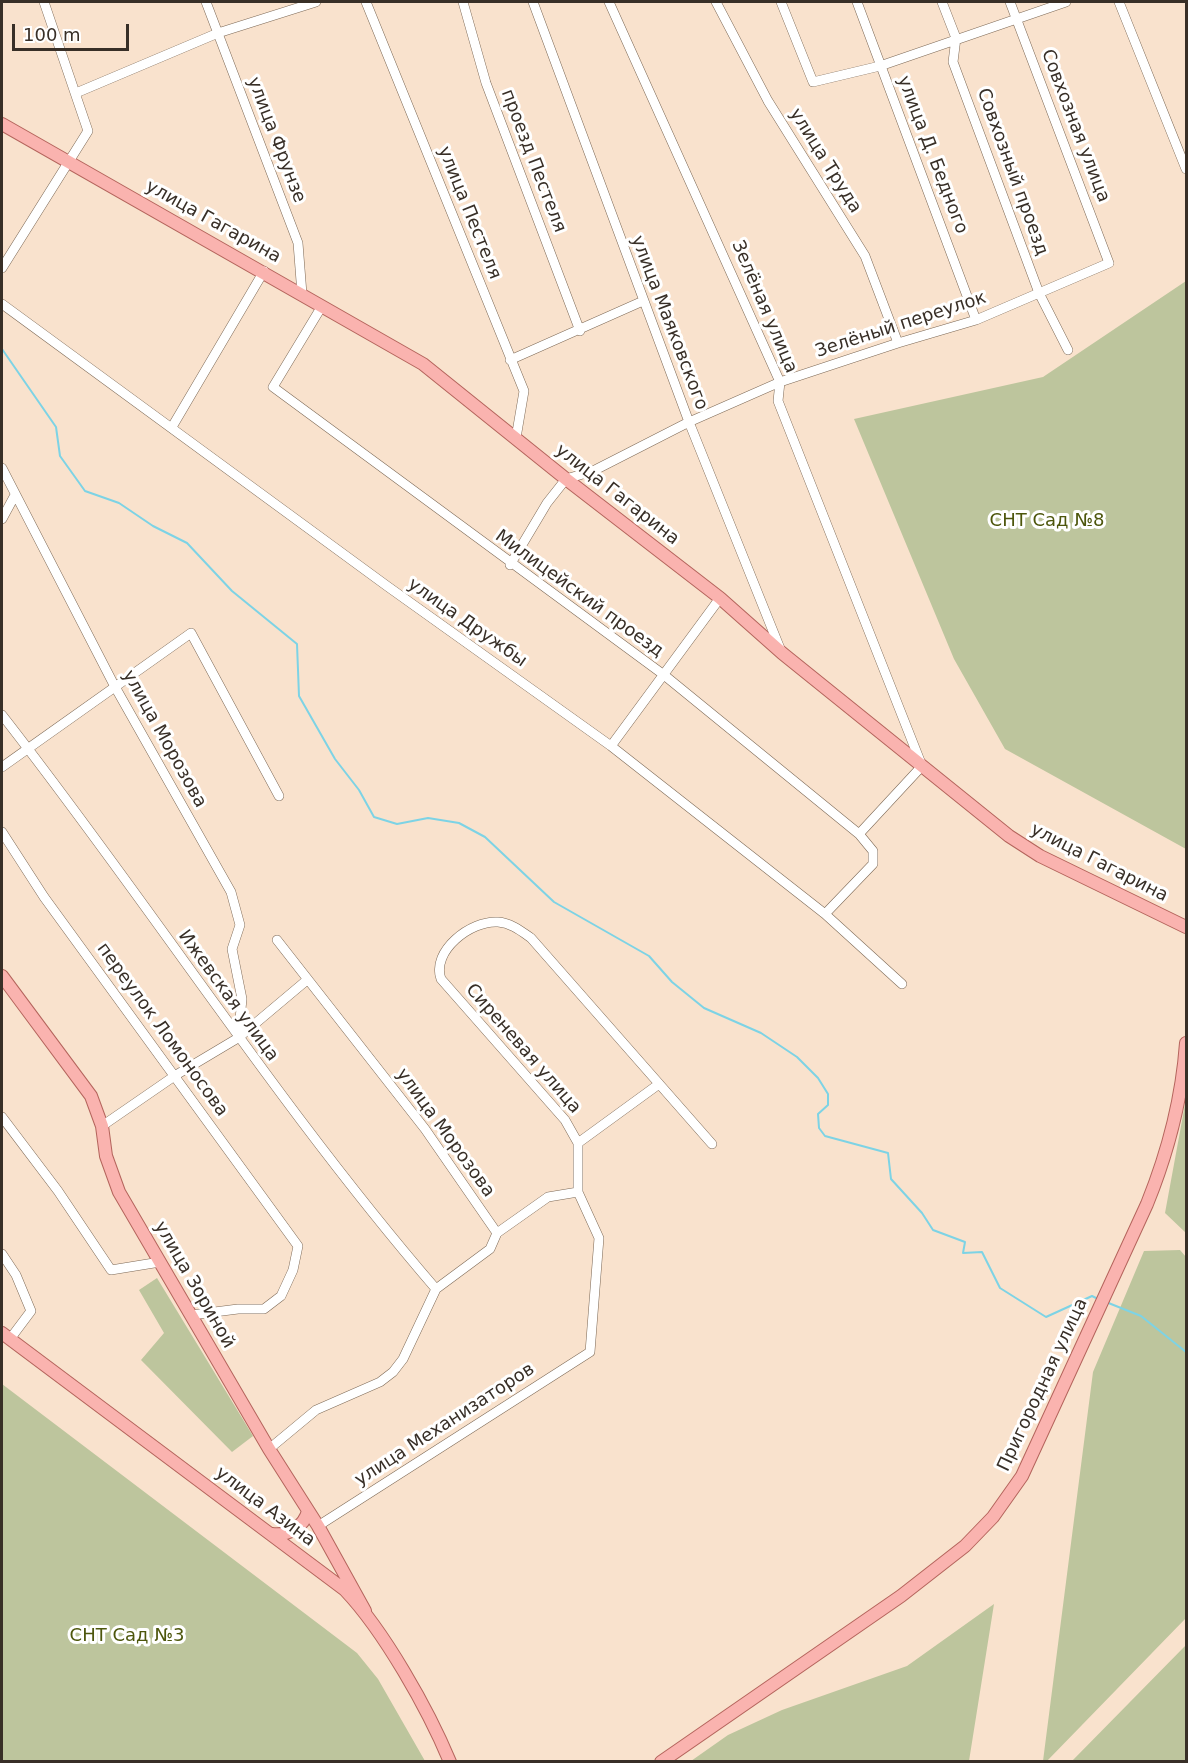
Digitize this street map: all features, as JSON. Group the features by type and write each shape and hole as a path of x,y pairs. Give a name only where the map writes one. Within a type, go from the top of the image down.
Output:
{"main road":[{"name":"улица Гагарина","path":"2,124 423,363 566,479 720,598 782,653 1009,836 1040,856 1186,927"},
{"name":"улица Зориной","path":"2,976 91,1096 102,1126 106,1156 118,1192 269,1449 318,1526 365,1611"},
{"name":"Пригородная улица","path":"661,1761 901,1596 964,1546 993,1517 1022,1476 1147,1204 1163,1163 1175,1120 1186,1043"},
{"name":"улица Азина","path":"6,1336 345,1590 365,1611 419,1702 450,1761"},
{"path":"272,1534 286,1534 296,1528 303,1522 308,1511"}],"street":[{"path":"2,268 88,131 44,2"},
{"name":"улица Фрунзе","path":"206,2 298,243 302,294"},
{"path":"76,93 218,33 316,2"},
{"name":"улица Пестеля","path":"366,2 524,391 516,438"},
{"name":"проезд Пестеля","path":"463,2 486,83 579,331"},
{"name":"улица Маяковского","path":"533,2 689,422 782,653"},
{"name":"Зелёная улица","path":"609,2 780,382 778,401 922,766"},
{"name":"улица Труда","path":"716,2 768,101 865,256 897,343"},
{"path":"781,2 813,82 880,66 1066,2"},
{"name":"улица Д. Бедного","path":"857,2 976,320"},
{"name":"Совхозный проезд","path":"942,2 956,38 953,62 1039,293 1068,350"},
{"name":"Совхозная улица","path":"1010,2 1109,263"},
{"path":"1119,2 1186,169"},
{"name":"Зелёный переулок","path":"566,479 593,471 689,422 780,382 897,343 976,320 1109,263"},
{"path":"172,427 264,271"},
{"path":"510,360 643,301"},
{"name":"улица Дружбы","path":"2,304 387,586 611,746 825,914 903,984"},
{"name":"Милицейский проезд","path":"322,306 273,387 510,565 664,675 859,834"},
{"name":"улица Морозова","path":"2,468 114,685 231,892 240,925 232,949 242,999 238,1038"},
{"path":"510,565 547,503 566,479"},
{"path":"2,519 15,495"},
{"path":"611,746 720,598"},
{"path":"2,767 114,685 191,633 279,796"},
{"name":"Ижевская улица","path":"2,715 238,1038 388,1234 436,1289"},
{"path":"825,914 873,864 873,851 859,834 922,766"},
{"name":"переулок Ломоносова","path":"2,832 44,897 176,1075 298,1246 293,1270 280,1296 264,1309 238,1309 190,1315"},
{"name":"Сиреневая улица","path":"578,1143 565,1119 441,979 437,968 441,957 469,929 482,923 500,922 515,927 531,938 659,1084"},
{"name":"улица Морозова","path":"277,940 425,1128 497,1233"},
{"path":"102,1126 176,1075 238,1038 307,980"},
{"path":"269,1449 316,1410 380,1382 393,1372 403,1359 436,1289 490,1248 497,1233 548,1197 578,1192 578,1143 659,1084 712,1144"},
{"path":"2,1117 58,1191 111,1270 159,1262"},
{"name":"улица Механизаторов","path":"318,1526 590,1352 599,1238 578,1192"},
{"path":"2,1254 16,1275 31,1311 6,1336"}],"green space":[{"name":"СНТ Сад №8","path":"1186,281 1186,849 1005,749 954,659 854,419 1043,377"},
{"path":"1186,1099 1186,1233 1165,1213"},
{"path":"1180,1250 1186,1257 1186,1618 1047,1761 1043,1761 1093,1372 1144,1251"},
{"path":"157,1278 253,1436 232,1452 141,1360 164,1333 139,1290"},
{"name":"СНТ Сад №3","path":"2,1384 357,1653 378,1679 425,1761 2,1761"},
{"path":"994,1604 969,1761 691,1761 728,1735 782,1710 907,1666"},
{"path":"1186,1645 1186,1761 1072,1761"}],"waterway":[{"path":"2,349 56,427 60,456 85,491 119,503 153,526 187,543 232,591 297,644 299,696 335,759 359,790 374,817 397,824 428,818 459,823 485,837 554,902 649,956 672,982 704,1008 761,1033 797,1057 818,1078 828,1094 828,1105 818,1114 819,1128 825,1136 888,1153 891,1179 922,1213 933,1230 965,1242 963,1253 982,1252 1000,1288 1046,1317 1092,1296 1098,1299"},
{"path":"1106,1302 1141,1316 1186,1352"}]}
